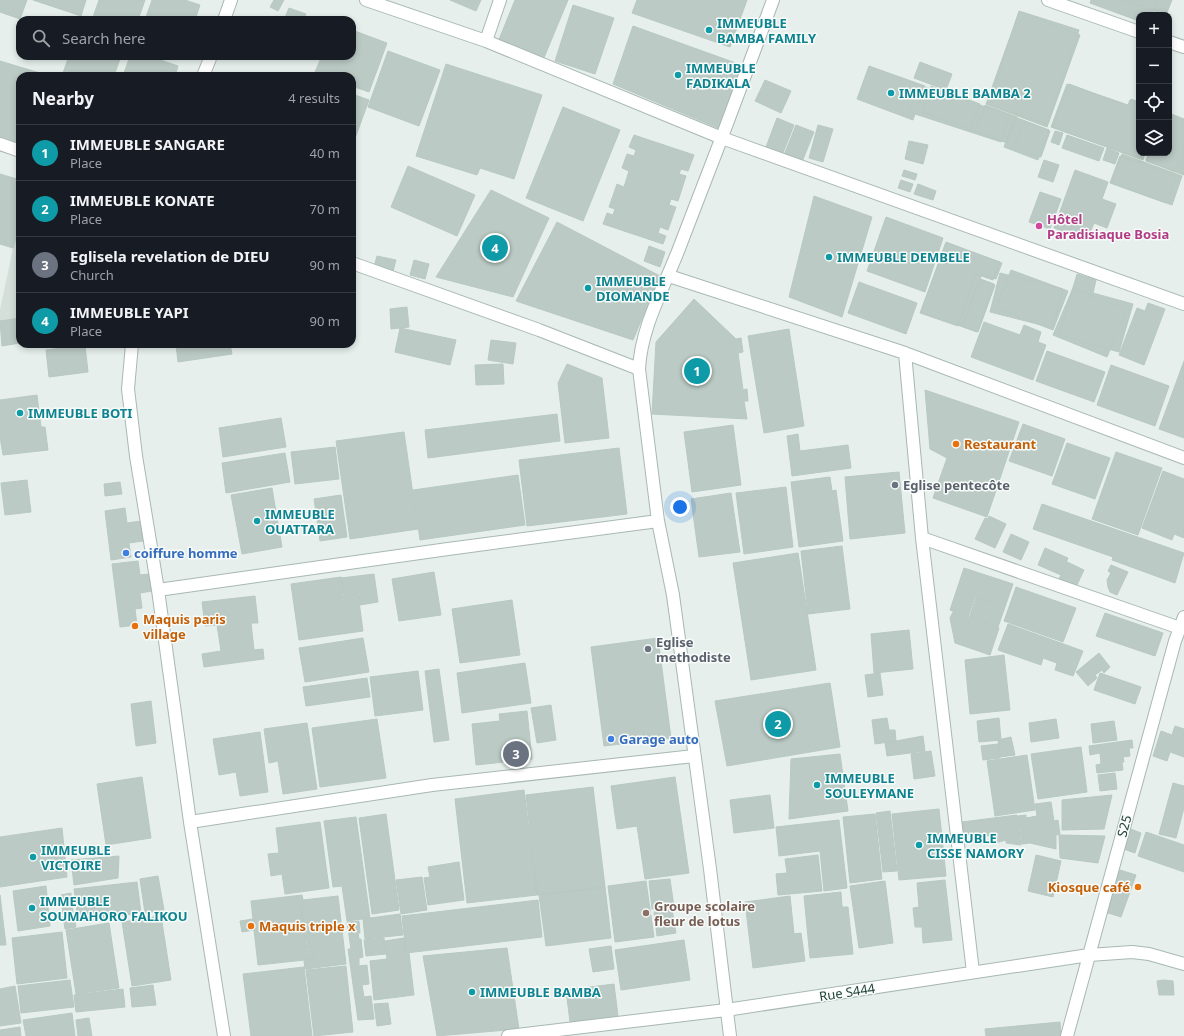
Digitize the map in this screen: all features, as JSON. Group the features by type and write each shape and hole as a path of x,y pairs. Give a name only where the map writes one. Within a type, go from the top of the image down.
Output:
{"street":[{"path":"225,16 231,0"},
{"path":"366,0 486,41 722,138 1184,304"},
{"path":"486,41 500,0"},
{"path":"730,1036 710,869 673,595 658,521 639,369 640,352 648,323 669,276 773,0"},
{"path":"1048,0 1136,31"},
{"path":"1172,43 1184,47"},
{"path":"205,72 209,60"},
{"path":"0,144 16,150"},
{"path":"356,264 539,330 639,369"},
{"path":"669,276 905,353 1184,458"},
{"path":"132,348 128,389 136,456 158,590 190,822 224,1036"},
{"path":"905,353 922,538 973,972"},
{"path":"158,590 448,548 658,521"},
{"path":"922,538 1182,623"},
{"name":"S25","path":"1067,1036 1088,954 1182,623"},
{"path":"190,822 432,785 694,756"},
{"name":"Rue S444","path":"508,1036 726,1010 1088,954 1132,952 1149,954 1184,964"}],"shaded area":[{"path":"16,239 16,319 0,321 0,310"}],"building":[{"path":"0,0 27,0 21,16 16,16 16,18 0,12"},
{"path":"33,0 86,0 81,16"},
{"path":"99,0 145,0 139,16 93,16"},
{"path":"152,0 185,0 200,5 196,16 146,16"},
{"path":"274,0 284,0 278,11 270,7"},
{"path":"450,0 481,0 476,11"},
{"path":"515,0 568,0 543,60 498,42"},
{"name":"IMMEUBLE BAMBA FAMILY","path":"637,0 747,0 730,47 632,13"},
{"path":"1091,0 1157,0 1153,12 1136,12 1136,20 1090,3"},
{"path":"1123,0 1172,0 1167,12 1157,12"},
{"path":"573,5 614,18 595,74 555,61"},
{"path":"289,8 306,14 305,16 286,16"},
{"path":"1019,11 1079,30 1048,124 989,105"},
{"path":"1019,12 1080,35 1047,127 986,104"},
{"name":"IMMEUBLE FADIKALA","path":"633,26 744,66 718,128 613,84"},
{"path":"356,31 387,43 369,92 356,87 356,72 315,72 320,60 356,60"},
{"path":"388,51 440,70 419,126 368,107"},
{"path":"68,60 120,60 115,72 63,72"},
{"path":"129,60 161,60 178,66 176,72 124,72"},
{"path":"0,61 37,72 16,72 16,143 0,138"},
{"path":"920,62 952,74 946,90 914,78"},
{"path":"446,64 542,95 514,179 480,168 477,175 416,156"},
{"name":"IMMEUBLE BAMBA 2","path":"869,66 925,86 913,120 857,99"},
{"path":"765,80 791,91 781,113 755,101"},
{"path":"1067,84 1128,105 1130,100 1136,103 1136,156 1144,156 1143,160 1051,127"},
{"path":"1069,84 1128,106 1131,99 1136,101 1136,156 1141,156 1140,159 1053,127"},
{"path":"919,85 1010,115 1001,142 909,112"},
{"path":"931,86 980,104 971,130 922,112"},
{"path":"356,95 369,100 356,136"},
{"path":"985,105 1017,117 1007,143 975,131"},
{"path":"563,107 620,130 583,221 526,198"},
{"path":"1172,114 1184,119 1184,175 1146,161 1148,156 1172,156"},
{"path":"1172,116 1184,122 1184,151 1175,172 1146,160 1148,156 1172,156"},
{"path":"1015,117 1049,130 1038,160 1004,147"},
{"path":"777,118 794,125 783,153 766,147"},
{"path":"1024,121 1050,131 1041,157 1014,147"},
{"path":"796,125 814,132 802,162 784,155"},
{"path":"818,125 833,129 823,162 809,158"},
{"path":"1055,131 1063,133 1059,145 1051,142"},
{"path":"634,135 694,155 688,171 681,169 679,174 686,176 678,201 671,199 669,205 676,207 668,230 660,227 658,233 666,236 663,244 603,224 607,213 613,215 615,209 609,207 617,184 624,187 629,171 622,168 627,154 634,156 636,150 629,147"},
{"path":"1067,135 1104,148 1099,161 1062,148"},
{"path":"909,141 928,145 923,164 905,159"},
{"path":"1107,148 1119,153 1115,164 1103,160"},
{"path":"1122,154 1182,176 1172,205 1112,183"},
{"path":"1120,156 1176,176 1166,203 1110,183"},
{"path":"1184,158 1184,174 1178,172"},
{"path":"1044,160 1059,165 1053,182 1038,177"},
{"path":"408,166 475,195 457,236 391,207"},
{"path":"904,170 917,174 915,180 902,176"},
{"path":"1075,170 1108,182 1102,199 1116,204 1107,228 1094,223 1087,240 1054,228"},
{"path":"0,174 16,179 16,239 13,248 0,244"},
{"path":"901,180 913,184 910,192 898,188"},
{"path":"918,184 936,191 933,200 914,194"},
{"path":"491,190 549,218 513,297 436,277"},
{"path":"1040,192 1061,199 1050,229 1029,222"},
{"name":"IMMEUBLE DEMBELE","path":"814,196 872,217 842,317 789,297"},
{"path":"886,217 943,238 925,292 867,271"},
{"name":"IMMEUBLE DIOMANDE","path":"557,222 660,276 633,340 516,301"},
{"path":"946,242 1002,263 996,279 982,274 980,279 994,284 977,332 921,312"},
{"path":"946,243 1000,262 993,280 976,274 958,326 920,313"},
{"path":"649,246 665,252 660,267 644,261"},
{"path":"377,256 396,260 392,275 373,270"},
{"path":"414,260 429,264 425,279 410,275"},
{"path":"1011,270 1068,291 1053,330 996,308"},
{"path":"1000,273 1063,289 1053,328 990,312"},
{"path":"1077,274 1096,280 1093,293 1133,304 1119,352 1059,335"},
{"path":"980,279 995,285 978,332 962,326"},
{"path":"859,282 917,303 906,334 848,313"},
{"path":"1073,288 1126,310 1107,357 1053,335"},
{"path":"694,299 736,339 741,338 743,352 738,353 743,390 747,389 748,401 744,401 747,419 652,414 656,342"},
{"path":"1148,303 1165,309 1144,365 1119,355 1137,308 1145,311"},
{"path":"407,307 409,327 391,329 390,309"},
{"path":"16,319 16,344 2,346 0,321"},
{"path":"984,322 1020,335 1024,325 1041,332 1038,342 1046,345 1033,380 971,357"},
{"path":"400,328 456,340 450,365 395,352"},
{"path":"789,329 804,426 764,433 748,336"},
{"path":"491,340 516,343 513,364 488,360"},
{"path":"62,348 85,348 88,372 49,377 46,350"},
{"path":"176,348 231,348 232,354 178,362"},
{"path":"1047,351 1105,372 1094,402 1036,381"},
{"path":"1184,361 1184,438 1159,429"},
{"path":"503,364 504,384 476,385 475,365"},
{"path":"567,364 602,378 609,438 565,443 558,383"},
{"path":"1111,365 1169,386 1155,426 1097,405"},
{"path":"925,390 1019,422 987,517 933,498 947,458 930,449"},
{"name":"IMMEUBLE BOTI","path":"37,395 41,427 45,427 48,450 3,455 0,437 0,400"},
{"path":"557,414 560,441 428,458 425,430"},
{"path":"281,418 286,447 223,457 219,428"},
{"path":"1023,424 1065,439 1052,476 1009,461"},
{"path":"733,425 741,485 692,492 684,432"},
{"path":"404,432 418,529 350,539 336,441"},
{"path":"798,434 800,451 848,445 851,468 792,476 787,436"},
{"path":"1067,443 1110,458 1095,499 1052,484"},
{"path":"335,447 339,479 295,484 291,452"},
{"path":"619,448 627,514 527,526 519,460"},
{"path":"1116,452 1162,468 1138,535 1092,519"},
{"path":"285,453 290,482 226,493 222,463"},
{"path":"1163,471 1184,479 1184,538 1174,534 1172,540 1142,528"},
{"path":"899,472 905,533 850,539 845,477"},
{"path":"518,475 525,525 420,540 413,490"},
{"path":"830,477 832,491 836,490 843,541 799,547 791,482"},
{"path":"27,480 31,512 5,515 1,483"},
{"path":"120,482 122,494 105,496 104,484"},
{"path":"786,487 793,547 744,554 736,493"},
{"name":"IMMEUBLE OUATTARA","path":"272,488 282,547 242,554 231,495"},
{"path":"731,493 740,552 699,557 691,499"},
{"path":"341,495 347,537 320,541 314,499"},
{"path":"1042,504 1184,553 1175,583 1112,560 1113,557 1033,529"},
{"path":"125,508 127,523 141,521 143,541 129,543 131,557 111,560 105,511"},
{"path":"989,516 1006,524 995,548 975,539 985,518 988,519"},
{"path":"1011,534 1029,542 1021,560 1003,552"},
{"path":"842,546 850,609 808,614 801,551"},
{"path":"1045,548 1068,558 1061,575 1038,565"},
{"path":"798,553 816,670 751,680 733,563"},
{"path":"138,561 140,575 149,574 152,591 140,593 142,608 135,609 137,625 120,627 112,564"},
{"path":"1067,562 1084,570 1076,587 1059,579"},
{"path":"1111,565 1128,572 1117,595 1110,592 1108,587 1107,580 1111,573 1108,571"},
{"path":"964,568 1013,584 998,627 984,622 991,602 975,597 968,617 950,610"},
{"path":"434,572 441,615 399,621 392,579"},
{"path":"374,574 378,602 360,605 359,593 344,595 341,578"},
{"path":"341,577 343,596 358,594 363,631 299,640 291,584"},
{"path":"1016,587 1076,608 1063,642 1004,621"},
{"path":"255,596 258,623 251,623 254,650 263,649 264,659 204,667 202,654 221,651 217,625 205,626 202,602"},
{"path":"976,598 990,602 983,622 999,628 990,655 955,643 950,618 953,612 969,618"},
{"path":"512,600 520,655 460,663 452,609"},
{"path":"1105,613 1163,633 1155,656 1096,636"},
{"path":"1008,624 1083,651 1073,676 1055,670 1057,663 1043,658 1041,665 998,650"},
{"path":"909,630 913,669 874,673 871,634"},
{"path":"363,638 369,672 305,682 299,648"},
{"path":"658,638 671,738 604,746 591,647"},
{"path":"1099,653 1110,667 1104,673 1102,670 1095,675 1097,678 1088,686 1076,672"},
{"path":"1004,655 1010,710 970,714 965,660"},
{"path":"525,663 531,703 462,713 457,673"},
{"path":"439,669 449,740 434,742 425,671"},
{"path":"418,671 423,710 375,716 370,677"},
{"path":"880,673 883,695 868,697 865,675"},
{"path":"1100,673 1141,687 1135,704 1094,690"},
{"path":"367,678 370,697 306,706 303,687"},
{"path":"830,683 840,747 727,766 715,701"},
{"path":"151,701 156,743 136,746 131,704"},
{"path":"551,705 556,740 537,743 531,708"},
{"path":"527,711 532,759 476,765 472,724 500,721 499,714"},
{"path":"887,718 889,730 895,730 896,741 875,744 872,720"},
{"path":"999,718 1001,740 979,742 977,721"},
{"path":"377,719 386,778 320,787 312,728"},
{"path":"1056,719 1059,738 1031,742 1029,723"},
{"path":"1114,721 1117,740 1093,743 1091,724"},
{"path":"307,723 317,789 283,794 278,761 269,763 264,729"},
{"path":"1175,726 1184,729 1184,757 1170,752 1167,761 1153,756 1161,731 1172,735"},
{"path":"260,732 268,792 240,796 236,772 219,775 213,739"},
{"path":"923,736 925,751 887,756 885,743"},
{"path":"1011,737 1015,755 1000,757 998,740"},
{"path":"1132,740 1133,748 1129,748 1130,756 1123,757 1123,770 1097,773 1096,765 1101,764 1100,753 1090,755 1089,746"},
{"path":"998,744 1000,758 983,760 981,746"},
{"path":"1081,747 1087,792 1038,799 1031,754"},
{"path":"931,751 935,776 914,779 911,754"},
{"name":"IMMEUBLE SOULEYMANE","path":"840,754 848,811 789,819 791,759"},
{"path":"1027,755 1035,810 995,816 987,761"},
{"path":"1115,773 1117,789 1100,791 1098,775"},
{"path":"142,777 151,838 106,845 97,784"},
{"path":"675,777 689,873 645,879 637,826 617,829 611,786"},
{"path":"1173,783 1184,786 1184,808 1176,838 1159,834"},
{"path":"593,787 605,887 537,895 526,795"},
{"path":"524,790 537,895 467,903 455,799"},
{"path":"770,795 774,828 734,833 730,800"},
{"path":"1112,795 1104,829 1062,830 1062,800"},
{"path":"1051,802 1054,821 1058,820 1060,834 1056,835 1056,849 1030,843 1022,844 1018,816 1026,815 1026,818 1037,816 1035,804"},
{"name":"IMMEUBLE CISSE NAMORY","path":"939,809 946,876 899,880 892,814"},
{"path":"890,811 897,871 883,872 876,813"},
{"path":"386,814 399,910 372,914 359,818"},
{"path":"875,814 882,879 850,883 843,817"},
{"path":"1017,815 1021,845 1006,843 1006,840 992,844 991,835 981,837 982,843 974,844 973,834 964,835 962,822"},
{"path":"356,817 370,918 347,921 342,886 333,887 324,821"},
{"path":"839,820 847,888 824,891 820,851 779,856 776,827"},
{"path":"320,822 329,888 285,894 282,874 271,876 268,854 279,853 276,828"},
{"name":"IMMEUBLE VICTOIRE","path":"62,828 67,877 0,887 0,837"},
{"path":"1128,828 1141,833 1135,853 1121,848"},
{"path":"1146,832 1184,845 1184,872 1138,856"},
{"path":"1059,835 1105,836 1098,863 1060,858"},
{"path":"818,855 822,891 778,895 776,874 787,873 785,859"},
{"path":"1036,855 1061,861 1053,897 1028,891"},
{"path":"119,856 118,878 74,885 71,860"},
{"path":"459,862 464,900 428,905 424,878 430,877 428,867"},
{"path":"1120,870 1136,875 1121,917 1105,912"},
{"path":"158,876 164,910 145,913 140,879"},
{"path":"422,877 427,910 401,914 396,880"},
{"path":"670,879 674,907 652,909 649,881"},
{"path":"945,880 952,940 923,943 922,927 915,927 913,908 919,907 917,883"},
{"path":"646,881 654,937 615,942 608,886"},
{"path":"885,881 893,943 859,948 850,886"},
{"path":"137,882 141,913 78,921 74,889"},
{"name":"IMMEUBLE SOUMAHORO FALIKOU","path":"46,886 50,926 18,931 13,891"},
{"path":"605,887 611,938 546,946 539,895"},
{"path":"841,892 842,907 848,907 853,954 810,958 804,896"},
{"path":"71,893 73,913 63,914 61,895"},
{"path":"0,895 6,945 0,945"},
{"path":"302,895 304,905 301,906 303,923 311,922 312,931 305,932 307,951 313,950 314,959 258,965 254,930 242,932 240,921 253,919 251,901"},
{"path":"338,896 346,964 305,969 304,961 315,959 313,949 308,950 306,933 312,932 311,922 303,923 301,906 304,905 303,900"},
{"path":"790,896 794,934 801,933 805,961 753,968 745,902"},
{"path":"538,900 542,937 406,953 402,916"},
{"path":"672,909 676,933 657,936 654,912"},
{"path":"400,914 403,935 365,939 363,919"},
{"path":"74,915 76,927 65,929 63,916"},
{"path":"161,916 171,980 132,986 122,922"},
{"path":"359,921 360,933 358,933 359,939 361,939 363,957 359,958 359,966 367,965 369,984 362,985 364,997 371,996 374,1019 358,1020 348,949 351,949 347,922"},
{"path":"109,923 119,988 76,994 66,930"},
{"path":"62,932 67,978 17,984 12,938"},
{"path":"384,938 386,954 366,956 364,940"},
{"path":"404,938 406,954 409,953 414,995 374,1000 370,961 387,959 385,941"},
{"path":"684,940 690,980 621,990 615,950"},
{"path":"611,946 614,969 593,972 589,949"},
{"name":"IMMEUBLE BAMBA","path":"507,948 519,1029 437,1036 423,956"},
{"path":"346,966 353,1032 314,1036 306,970"},
{"path":"304,967 312,1036 251,1036 243,974"},
{"path":"70,980 74,1007 21,1013 18,986"},
{"path":"1157,981 1173,981 1174,995 1159,995"},
{"path":"614,984 618,1016 570,1022 566,990"},
{"path":"153,985 156,1005 132,1007 130,988"},
{"path":"15,986 21,1023 0,1026 0,989"},
{"path":"123,989 125,1007 76,1012 74,995"},
{"path":"388,1003 391,1024 377,1026 374,1004"},
{"path":"72,1013 75,1036 26,1036 23,1020"},
{"path":"89,1018 92,1036 78,1036 76,1020"},
{"path":"1060,1022 1061,1036 986,1036 985,1029"},
{"path":"20,1027 21,1036 0,1036 0,1030"}],"place":[{"name":"IMMEUBLE BAMBA FAMILY","path":"709,30"},
{"name":"IMMEUBLE FADIKALA","path":"678,75"},
{"name":"IMMEUBLE BAMBA 2","path":"891,93"},
{"name":"Hôtel Paradisiaque Bosia","path":"1039,226"},
{"name":"IMMEUBLE YAPI","path":"495,248"},
{"name":"IMMEUBLE DEMBELE","path":"829,257"},
{"name":"IMMEUBLE DIOMANDE","path":"588,288"},
{"name":"IMMEUBLE SANGARE","path":"697,371"},
{"name":"IMMEUBLE BOTI","path":"20,413"},
{"name":"Restaurant","path":"956,444"},
{"name":"Eglise pentecôte","path":"895,485"},
{"name":"IMMEUBLE OUATTARA","path":"257,521"},
{"name":"coiffure homme","path":"126,553"},
{"name":"Maquis paris village","path":"135,626"},
{"name":"Eglise methodiste","path":"648,649"},
{"name":"IMMEUBLE KONATE","path":"778,724"},
{"name":"Garage auto","path":"611,739"},
{"name":"Eglisela revelation de DIEU","path":"516,754"},
{"name":"IMMEUBLE SOULEYMANE","path":"817,785"},
{"name":"IMMEUBLE CISSE NAMORY","path":"919,845"},
{"name":"IMMEUBLE VICTOIRE","path":"33,857"},
{"name":"Kiosque café","path":"1138,887"},
{"name":"IMMEUBLE SOUMAHORO FALIKOU","path":"32,908"},
{"name":"Groupe scolaire fleur de lotus","path":"646,913"},
{"name":"Maquis triple x","path":"251,926"},
{"name":"IMMEUBLE BAMBA","path":"472,992"}]}
